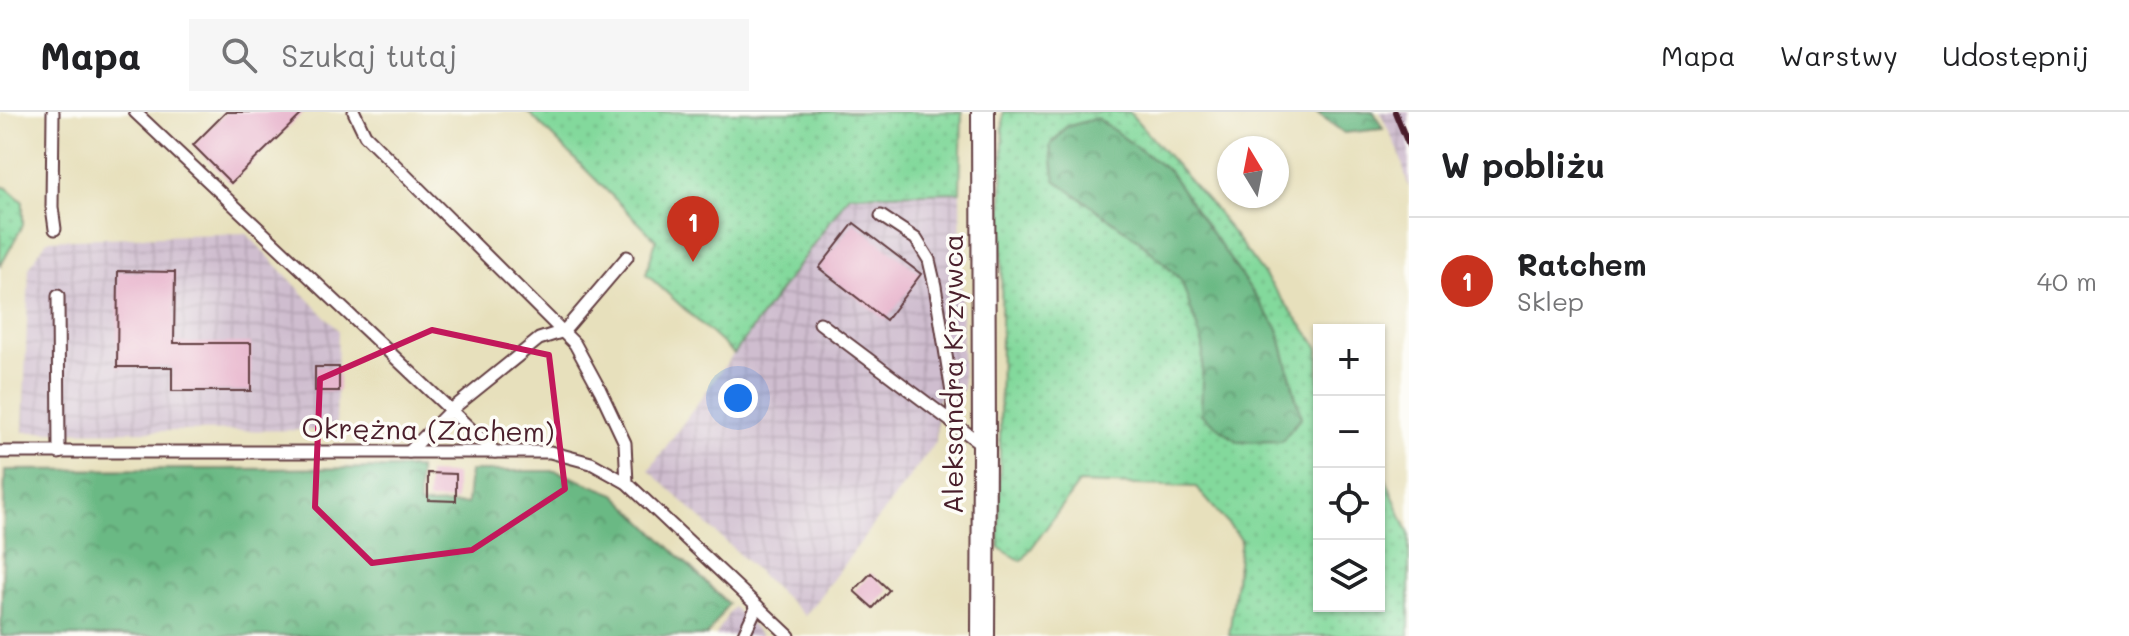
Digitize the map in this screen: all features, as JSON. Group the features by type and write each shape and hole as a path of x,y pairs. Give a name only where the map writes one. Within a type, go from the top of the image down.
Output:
{"street":[{"name":"Aleksandra Krzywca","path":"983,112 983,636"}],"lane":[{"path":"53,112 52,207 55,229"},
{"path":"135,112 495,452"},
{"path":"354,112 365,135 575,344 625,443 627,483"},
{"path":"881,216 916,239 929,260 953,399 952,423"},
{"path":"409,452 451,410 539,339 564,331 627,257"},
{"path":"58,296 59,453"},
{"path":"820,323 984,447"},
{"name":"Okrężna (Zachem)","path":"0,452 550,452 591,463 627,483 789,636"},
{"path":"743,636 757,606"}],"highlighted area":[{"path":"432,330 549,355 565,489 472,550 372,563 315,507 320,379"}],"shaded area":[{"path":"1380,112 1409,112 1409,189 1399,152"},
{"path":"960,192 963,391 938,399 936,442 805,616 649,470 849,195"},
{"path":"246,233 338,330 336,430 23,432 29,268 47,240"},
{"path":"733,607 762,636 715,636"}],"green space":[{"path":"528,112 962,112 960,192 849,195 734,354 646,274 656,240"},
{"path":"1003,112 1129,112 1214,208 1313,340 1313,612 1385,612 1385,477 1409,534 1409,636 1229,636 1241,539 1196,487 1079,483 1022,561 999,548"},
{"path":"1316,112 1374,112 1383,129 1344,133"},
{"path":"1097,118 1169,171 1278,329 1301,417 1282,441 1238,442 1201,414 1203,345 1181,280 1140,241 1055,180 1050,146 1066,127"},
{"path":"0,186 23,202 23,225 0,267"},
{"path":"419,468 419,505 467,504 470,471 556,471 615,494 728,604 707,636 1,636 5,470"}],"building":[{"path":"226,112 304,112 231,183 193,145"},
{"path":"854,223 921,274 886,320 819,268"},
{"path":"118,271 175,272 174,343 251,343 251,391 172,391 172,367 117,367"},
{"path":"315,367 339,367 339,391 315,391"},
{"path":"428,473 456,474 456,501 428,500"},
{"path":"871,573 889,590 873,608 854,591"}],"railway":[{"path":"1395,112 1409,146"}],"place":[{"name":"Ratchem","path":"693,262"}]}
